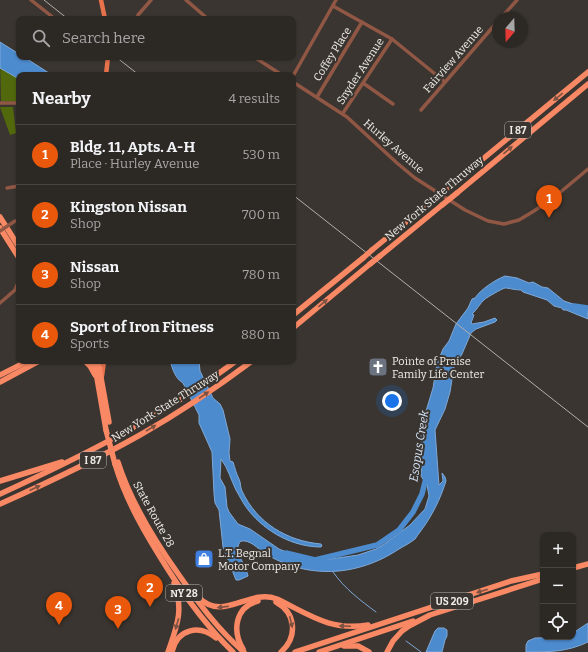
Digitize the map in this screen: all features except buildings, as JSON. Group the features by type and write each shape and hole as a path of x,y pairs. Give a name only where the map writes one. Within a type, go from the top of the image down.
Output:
{"highway":[{"name":"New York State Thruway","path":"296,313 588,72"},
{"name":"New York State Thruway","path":"296,326 588,84"},
{"path":"0,217 16,241"},
{"path":"0,230 16,254"},
{"path":"0,375 22,364"},
{"path":"0,382 33,364"},
{"path":"87,364 100,380"},
{"name":"State Route 28","path":"95,364 100,380"},
{"name":"State Route 28","path":"98,364 108,429 123,489 136,516 170,573 201,617 231,650"},
{"name":"New York State Thruway","path":"0,494 92,450 178,401 232,364"},
{"name":"New York State Thruway","path":"0,504 62,476 111,451 183,409 248,364"},
{"path":"0,481 46,468 92,450"},
{"name":"State Route 28","path":"116,463 140,513 160,548 214,621 244,652"},
{"path":"576,567 588,564"},
{"path":"168,652 180,612 178,597 170,573"},
{"name":"US 209","path":"295,652 511,581 540,575"},
{"path":"181,578 202,601 214,607 226,607 254,598 268,596 334,625 353,627 384,623"},
{"name":"US 209","path":"322,651 540,580"},
{"path":"244,652 237,635 236,626 238,618 250,603 264,600 272,601 283,607 289,613 292,621 293,630 291,638 287,646 281,652"},
{"path":"387,652 393,641 402,631 408,626 430,615"},
{"path":"172,652 179,637 186,632 195,630 207,632 231,650"},
{"path":"322,651 349,645 358,646 369,652"}],"main road":[{"path":"101,0 105,16"},
{"path":"106,72 108,60"},
{"path":"100,380 103,364"}],"street":[{"path":"31,0 51,16"},
{"path":"138,15 151,0"},
{"path":"186,0 205,16"},
{"path":"295,72 336,0"},
{"path":"506,12 516,0"},
{"path":"333,6 392,39 445,82"},
{"name":"Coffey Place","path":"317,97 362,22"},
{"name":"Fairview Avenue","path":"421,110 492,28"},
{"name":"Snyder Avenue","path":"343,113 392,39"},
{"path":"259,60 277,72"},
{"path":"363,83 393,104"},
{"name":"Hurley Avenue","path":"296,84 343,113 411,174 465,210 494,223 504,224 525,217 557,195 588,169"},
{"path":"0,103 16,103"},
{"path":"7,188 16,186"},
{"path":"0,230 16,220"},
{"path":"0,303 16,288"}],"green space":[{"path":"0,57 16,72 16,102 1,101"},
{"path":"0,107 13,107 16,133 10,135"}],"water":[{"path":"0,42 16,52 16,60 29,60 47,72 16,72 16,77 0,68"},
{"path":"505,276 517,278 529,283 533,282 542,287 548,288 564,301 588,309 588,319 563,310 562,308 554,306 547,300 521,290 505,288 485,299 472,314 474,315 472,324 495,318 497,320 476,329 471,333 462,354 454,367 450,392 445,409 435,430 439,485 443,481 442,473 446,481 435,508 416,538 386,557 373,563 346,570 332,571 303,569 289,565 267,555 251,543 241,541 238,548 239,553 248,576 236,580 223,547 219,510 215,503 212,452 199,423 199,415 183,383 175,374 171,364 199,364 200,371 213,398 220,404 223,410 230,439 230,461 233,462 240,480 242,491 256,512 274,528 285,534 296,539 321,544 322,546 311,546 290,541 272,532 256,519 244,504 236,490 226,466 221,459 220,478 225,487 227,507 238,524 250,529 279,549 303,559 324,560 358,555 383,545 410,525 425,509 429,496 427,485 421,476 421,437 423,421 433,388 437,364 456,324 468,308 472,299 475,298 488,285"},
{"path":"588,623 588,642 573,648 558,651 526,652 526,645 528,641 535,638 540,638 540,640 576,640 576,631"},
{"path":"438,628 444,628 447,630 447,636 442,652 426,652 435,631"}],"waterway":[{"name":"Esopus Creek","path":"574,306 588,308"},
{"name":"Esopus Creek","path":"286,553 315,560 377,545 399,530 413,512 422,494 427,474"},
{"path":"333,572 348,589 376,612"},
{"path":"406,641 421,652"}],"railway":[{"path":"44,0 64,16"},
{"path":"120,60 135,72"},
{"path":"296,197 588,427"}],"place":[{"name":"Bldg. 11, Apts. A-H","path":"549,218"},
{"name":"Pointe of Praise Family Life Center","path":"378,367"},
{"name":"L.T. Begnal Motor Company","path":"204,559"},
{"name":"Kingston Nissan","path":"150,607"},
{"name":"Sport of Iron Fitness","path":"59,625"},
{"name":"Nissan","path":"118,629"}]}
